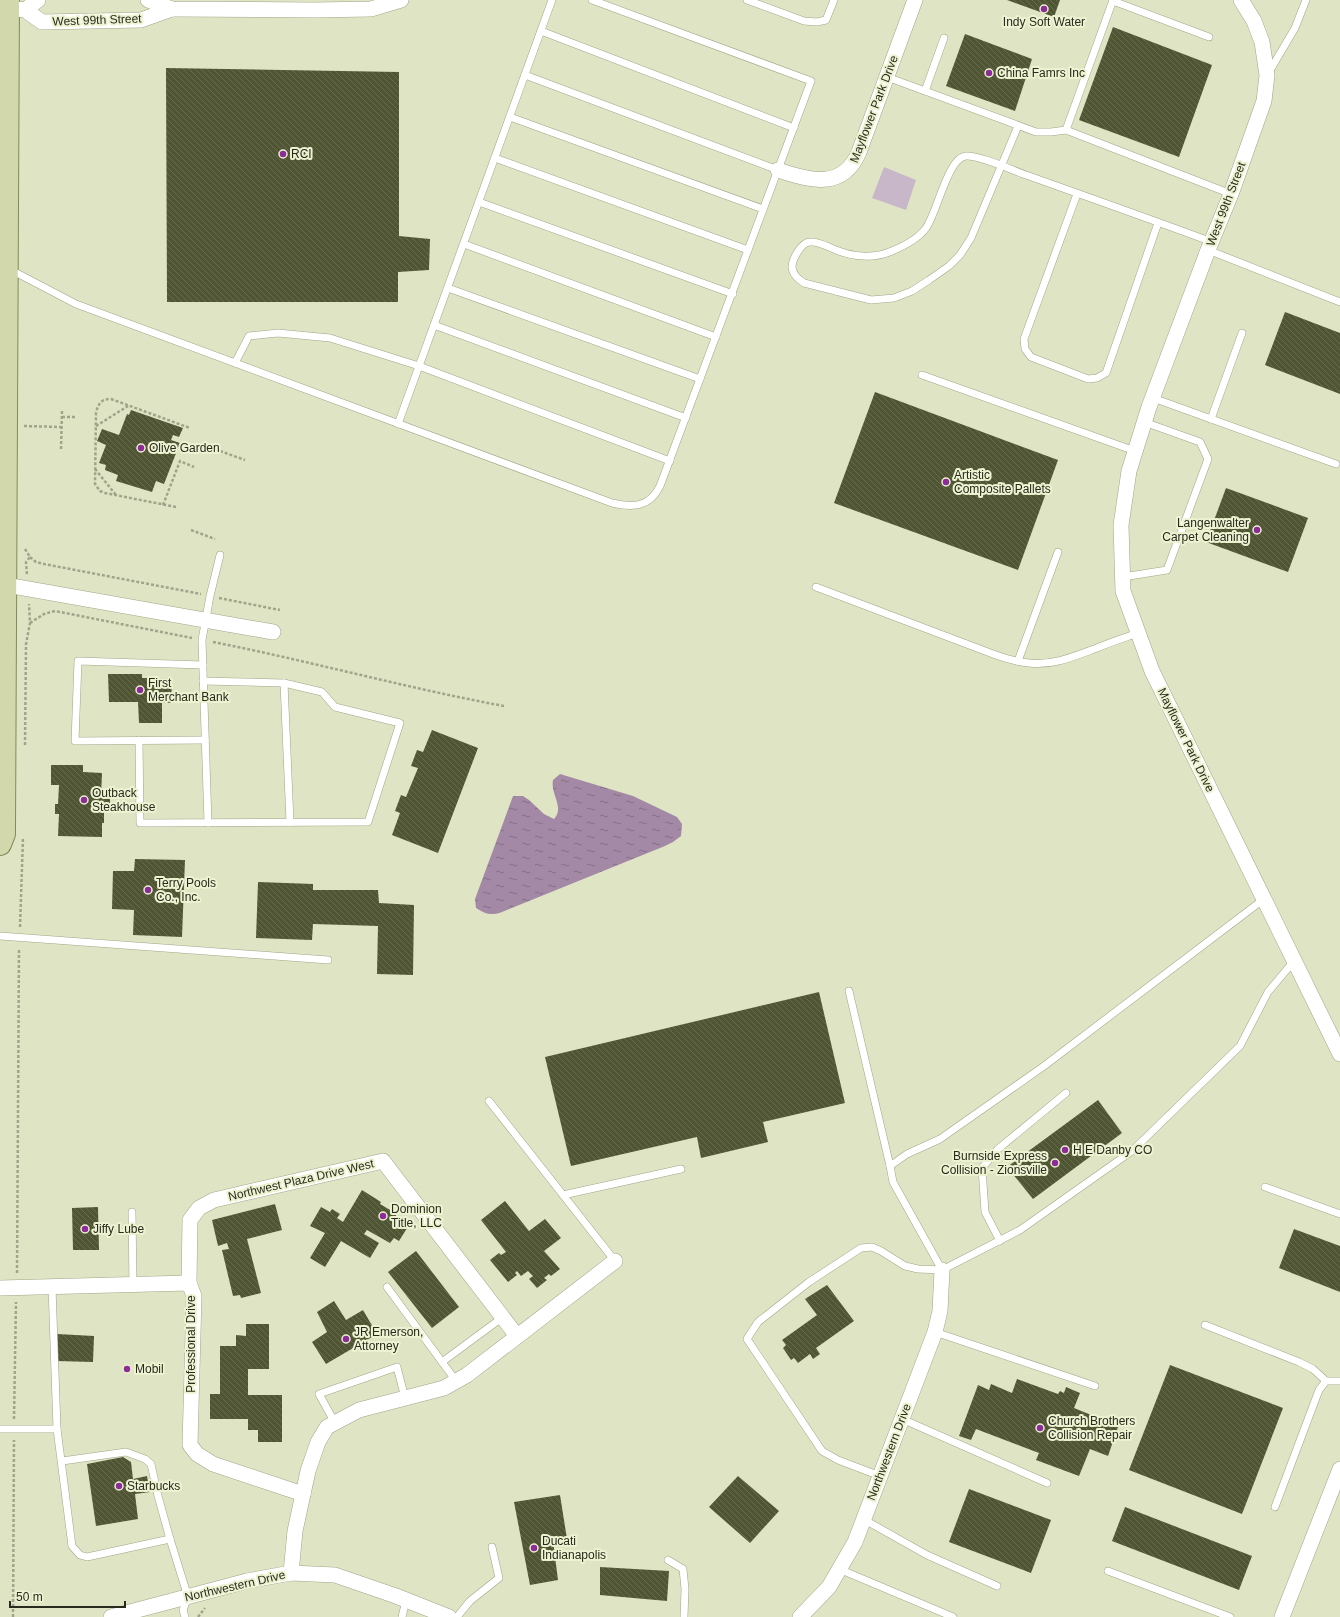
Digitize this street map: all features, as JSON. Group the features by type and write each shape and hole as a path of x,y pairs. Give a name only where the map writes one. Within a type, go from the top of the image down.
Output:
{"main road":[{"path":"0,844 4,834 2,585 10,6"}],"street":[{"path":"10,6 38,0"},
{"name":"West 99th Street","path":"148,0 172,4 315,5 371,9 401,0"},
{"name":"Mayflower Park Drive","path":"778,170 799,177 821,180 840,175 849,170 860,152 915,0"},
{"name":"West 99th Street","path":"1151,402 1231,194 1261,111 1265,91 1265,58 1254,21 1241,0"},
{"name":"West 99th Street","path":"10,6 42,22 141,20 172,4"},
{"name":"Mayflower Park Drive","path":"1151,402 1129,471 1121,525 1123,591 1152,671 1340,1054"},
{"path":"2,585 206,619 273,632"},
{"name":"Northwest Plaza Drive West","path":"189,1283 190,1220 199,1208 214,1200 383,1161 517,1336"},
{"path":"291,1573 295,1531 308,1471 318,1442 327,1427 359,1410 444,1388 467,1375 615,1261"},
{"name":"Northwestern Drive","path":"800,1617 829,1587 855,1542 935,1332 940,1311 942,1270"},
{"name":"Professional Drive","path":"0,1288 189,1283 194,1296 190,1445 197,1454 213,1464 303,1494"},
{"path":"1282,1617 1340,1469"},
{"name":"Northwestern Drive","path":"111,1617 247,1581 291,1573 335,1576 360,1583 449,1617"}],"lane":[{"path":"398,424 552,0"},
{"path":"7,268 76,304 621,505 640,504 653,497 660,486 733,294 811,81 592,0"},
{"path":"747,0 804,21 811,22 826,20 834,0"},
{"path":"1066,130 1113,0 1209,37"},
{"path":"1266,75 1295,28 1306,0"},
{"path":"540,31 794,128"},
{"path":"925,91 944,38"},
{"path":"525,75 778,170"},
{"path":"887,77 1036,132 1066,130 1231,194"},
{"path":"510,117 764,209"},
{"path":"1018,126 1000,166 971,238 960,255 949,266 930,280 912,291 894,298 871,300 804,283 793,273 792,265 798,252 801,246 808,242 818,243 839,251 864,257 883,255 914,240 926,229 932,218 950,170 956,161 963,156 971,156 1000,166 1077,194 1158,222 1340,302"},
{"path":"495,158 748,250"},
{"path":"1077,194 1024,339 1025,349 1031,357 1088,379 1097,378 1106,373 1158,222"},
{"path":"479,202 733,294"},
{"path":"464,244 716,337"},
{"path":"448,288 700,379"},
{"path":"434,325 686,418"},
{"path":"235,363 249,336 278,333 330,338 419,366 670,461"},
{"path":"1211,419 1242,333"},
{"path":"922,375 1135,450"},
{"path":"1151,402 1211,419 1336,464"},
{"path":"1123,577 1167,570 1208,460 1200,442 1144,422"},
{"path":"1018,662 1058,552"},
{"path":"208,823 202,640 210,596 220,555"},
{"path":"816,587 993,654 1018,662 1044,664 1059,662 1138,633"},
{"path":"203,664 78,661 75,741 205,740"},
{"path":"139,740 140,823 368,822 400,723 335,707 322,692 284,683 203,681"},
{"path":"284,683 290,822"},
{"path":"890,1166 907,1154 940,1139 1044,1066 1264,899"},
{"path":"0,936 328,960"},
{"path":"880,1476 838,1460 822,1451 748,1340 758,1322 809,1282 861,1248 872,1247 881,1250 905,1266 918,1269 942,1270 1020,1230 1137,1145 1240,1046 1268,992 1294,961"},
{"path":"849,991 893,1182 942,1270"},
{"path":"1000,1241 984,1212 982,1168 998,1149 1066,1093"},
{"path":"489,1101 615,1261"},
{"path":"563,1195 681,1169"},
{"path":"1264,1186 1340,1214"},
{"path":"132,1212 133,1285"},
{"path":"52,1287 57,1429 72,1546 80,1554 87,1557 170,1539"},
{"path":"387,1287 456,1381"},
{"path":"442,1362 503,1317"},
{"path":"1205,1326 1299,1362 1313,1369 1326,1381 1340,1381"},
{"path":"935,1332 1095,1386"},
{"path":"335,1423 319,1394 397,1367 406,1398"},
{"path":"1275,1507 1319,1390 1326,1381"},
{"path":"902,1419 1047,1483"},
{"path":"0,1430 57,1429"},
{"path":"62,1461 126,1452 145,1459 151,1464 158,1496 188,1597 183,1610 185,1617"},
{"path":"864,1520 927,1555 997,1586"},
{"path":"457,1617 470,1601 499,1578 492,1547"},
{"path":"668,1560 683,1569 685,1589 684,1617"},
{"path":"839,1569 953,1617"},
{"path":"1108,1571 1230,1617"},
{"path":"402,1617 406,1600"}],"path":[{"path":"176,507 105,493 97,488 95,484 95,469 97,408 102,401 111,399 190,428"},
{"path":"96,426 128,406"},
{"path":"61,449 62,411"},
{"path":"62,417 77,417"},
{"path":"23,426 61,427"},
{"path":"220,451 245,460"},
{"path":"163,505 180,461 194,467"},
{"path":"95,469 116,495"},
{"path":"191,530 215,539"},
{"path":"30,557 36,562 44,564 280,610"},
{"path":"30,623 49,612 63,612 273,654 337,671 504,706"}],"shaded area":[{"path":"884,167 916,180 906,210 872,198"}],"water":[{"path":"560,774 633,796 677,817 682,824 681,836 665,846 502,912 491,914 479,910 476,908 475,899 513,796 523,796 544,814 554,819 557,814 558,805 553,790 553,780"}],"building":[{"name":"Indy Soft Water","path":"1007,0 1060,0 1054,17"},
{"path":"1113,27 1212,65 1179,157 1079,120"},
{"name":"China Famrs Inc","path":"965,34 1032,59 1015,111 946,86"},
{"name":"RCI","path":"166,68 399,72 399,236 430,239 429,270 398,272 398,302 167,302"},
{"path":"1285,312 1340,333 1340,394 1265,365"},
{"name":"Artistic Composite Pallets","path":"875,392 1058,460 1018,570 834,503"},
{"name":"Olive Garden","path":"131,410 183,428 179,437 173,435 171,440 180,443 164,484 156,481 152,492 116,481 118,475 105,470 106,465 99,463 106,445 97,441 102,429 119,435 127,414 129,415"},
{"name":"Langenwalter Carpet Cleaning","path":"1226,488 1308,518 1288,572 1206,542"},
{"name":"First Merchant Bank","path":"108,674 142,674 142,678 172,678 171,703 162,703 162,723 139,723 138,702 109,702"},
{"path":"432,730 478,748 438,853 392,835 400,813 395,811 401,795 406,797 418,768 411,766 417,750 423,752"},
{"name":"Outback Steakhouse","path":"51,765 83,765 83,772 102,773 101,797 110,797 110,809 104,809 102,837 58,836 59,814 55,814 55,804 58,804 59,785 51,785"},
{"name":"Terry Pools Co., Inc.","path":"135,859 185,860 182,937 133,935 134,910 112,909 113,871 134,871"},
{"path":"258,882 313,884 313,890 378,890 379,903 414,905 413,975 377,974 378,926 313,924 312,940 256,938"},
{"path":"819,992 845,1103 763,1122 768,1142 701,1158 697,1137 571,1166 545,1057"},
{"name":"H E Danby CO","path":"1098,1100 1122,1133 1033,1199 1007,1167"},
{"path":"362,1190 381,1202 380,1204 397,1214 395,1217 409,1225 399,1241 394,1238 390,1243 367,1230 364,1234 379,1243 370,1258 341,1241 325,1267 310,1258 325,1233 310,1226 321,1207 330,1212 332,1209 340,1214 337,1218 343,1222"},
{"path":"505,1201 529,1231 545,1219 561,1238 544,1251 560,1269 551,1276 549,1274 544,1278 547,1280 537,1288 529,1279 533,1276 528,1271 521,1276 517,1271 515,1273 517,1275 508,1282 490,1260 499,1253 501,1255 506,1252 481,1220"},
{"path":"275,1204 282,1230 247,1239 261,1293 241,1298 240,1295 233,1296 222,1250 229,1249 227,1243 218,1246 212,1220"},
{"name":"Jiffy Lube","path":"98,1207 99,1250 73,1250 72,1208"},
{"path":"1294,1229 1340,1246 1340,1292 1279,1268"},
{"path":"416,1251 459,1307 432,1328 388,1272"},
{"path":"827,1285 854,1321 816,1348 820,1354 813,1359 810,1354 798,1363 794,1358 791,1360 783,1348 786,1345 782,1340 817,1315 805,1299"},
{"path":"334,1301 346,1320 363,1310 377,1334 326,1364 312,1342 327,1332 317,1312"},
{"path":"246,1324 269,1324 269,1369 248,1369 248,1395 282,1395 282,1442 258,1442 258,1430 248,1430 248,1419 210,1419 210,1394 220,1394 220,1346 236,1346 236,1335 246,1336"},
{"path":"57,1334 94,1336 93,1362 56,1361"},
{"path":"1170,1365 1283,1408 1242,1514 1129,1470"},
{"name":"Church Brothers Collision Repair","path":"1017,1379 1058,1394 1060,1391 1064,1393 1066,1387 1080,1393 1074,1408 1101,1419 1100,1421 1118,1427 1108,1456 1090,1449 1079,1476 1036,1460 1039,1453 976,1429 971,1440 959,1436 978,1385 989,1390 991,1384 1012,1393"},
{"name":"Starbucks","path":"123,1457 131,1462 133,1479 147,1476 150,1492 135,1494 138,1519 96,1526 87,1464"},
{"path":"738,1476 779,1511 750,1543 709,1507"},
{"path":"969,1489 1051,1520 1031,1573 949,1542"},
{"path":"560,1495 567,1539 553,1541 558,1580 530,1585 514,1502"},
{"path":"1125,1507 1252,1556 1239,1590 1112,1541"},
{"path":"600,1567 669,1571 667,1601 600,1595"}],"place":[{"name":"Indy Soft Water","path":"1044,9"},
{"name":"China Famrs Inc","path":"989,73"},
{"name":"RCI","path":"283,154"},
{"name":"Olive Garden","path":"141,448"},
{"name":"Artistic Composite Pallets","path":"946,482"},
{"name":"Langenwalter Carpet Cleaning","path":"1257,530"},
{"name":"First Merchant Bank","path":"140,690"},
{"name":"Outback Steakhouse","path":"84,800"},
{"name":"Terry Pools Co., Inc.","path":"148,890"},
{"name":"H E Danby CO","path":"1065,1150"},
{"name":"Burnside Express Collision - Zionsville","path":"1055,1163"},
{"name":"Dominion Title, LLC","path":"383,1216"},
{"name":"Jiffy Lube","path":"85,1229"},
{"name":"JR Emerson, Attorney","path":"346,1339"},
{"name":"Mobil","path":"127,1369"},
{"name":"Church Brothers Collision Repair","path":"1040,1428"},
{"name":"Starbucks","path":"119,1486"},
{"name":"Ducati Indianapolis","path":"534,1548"}]}
